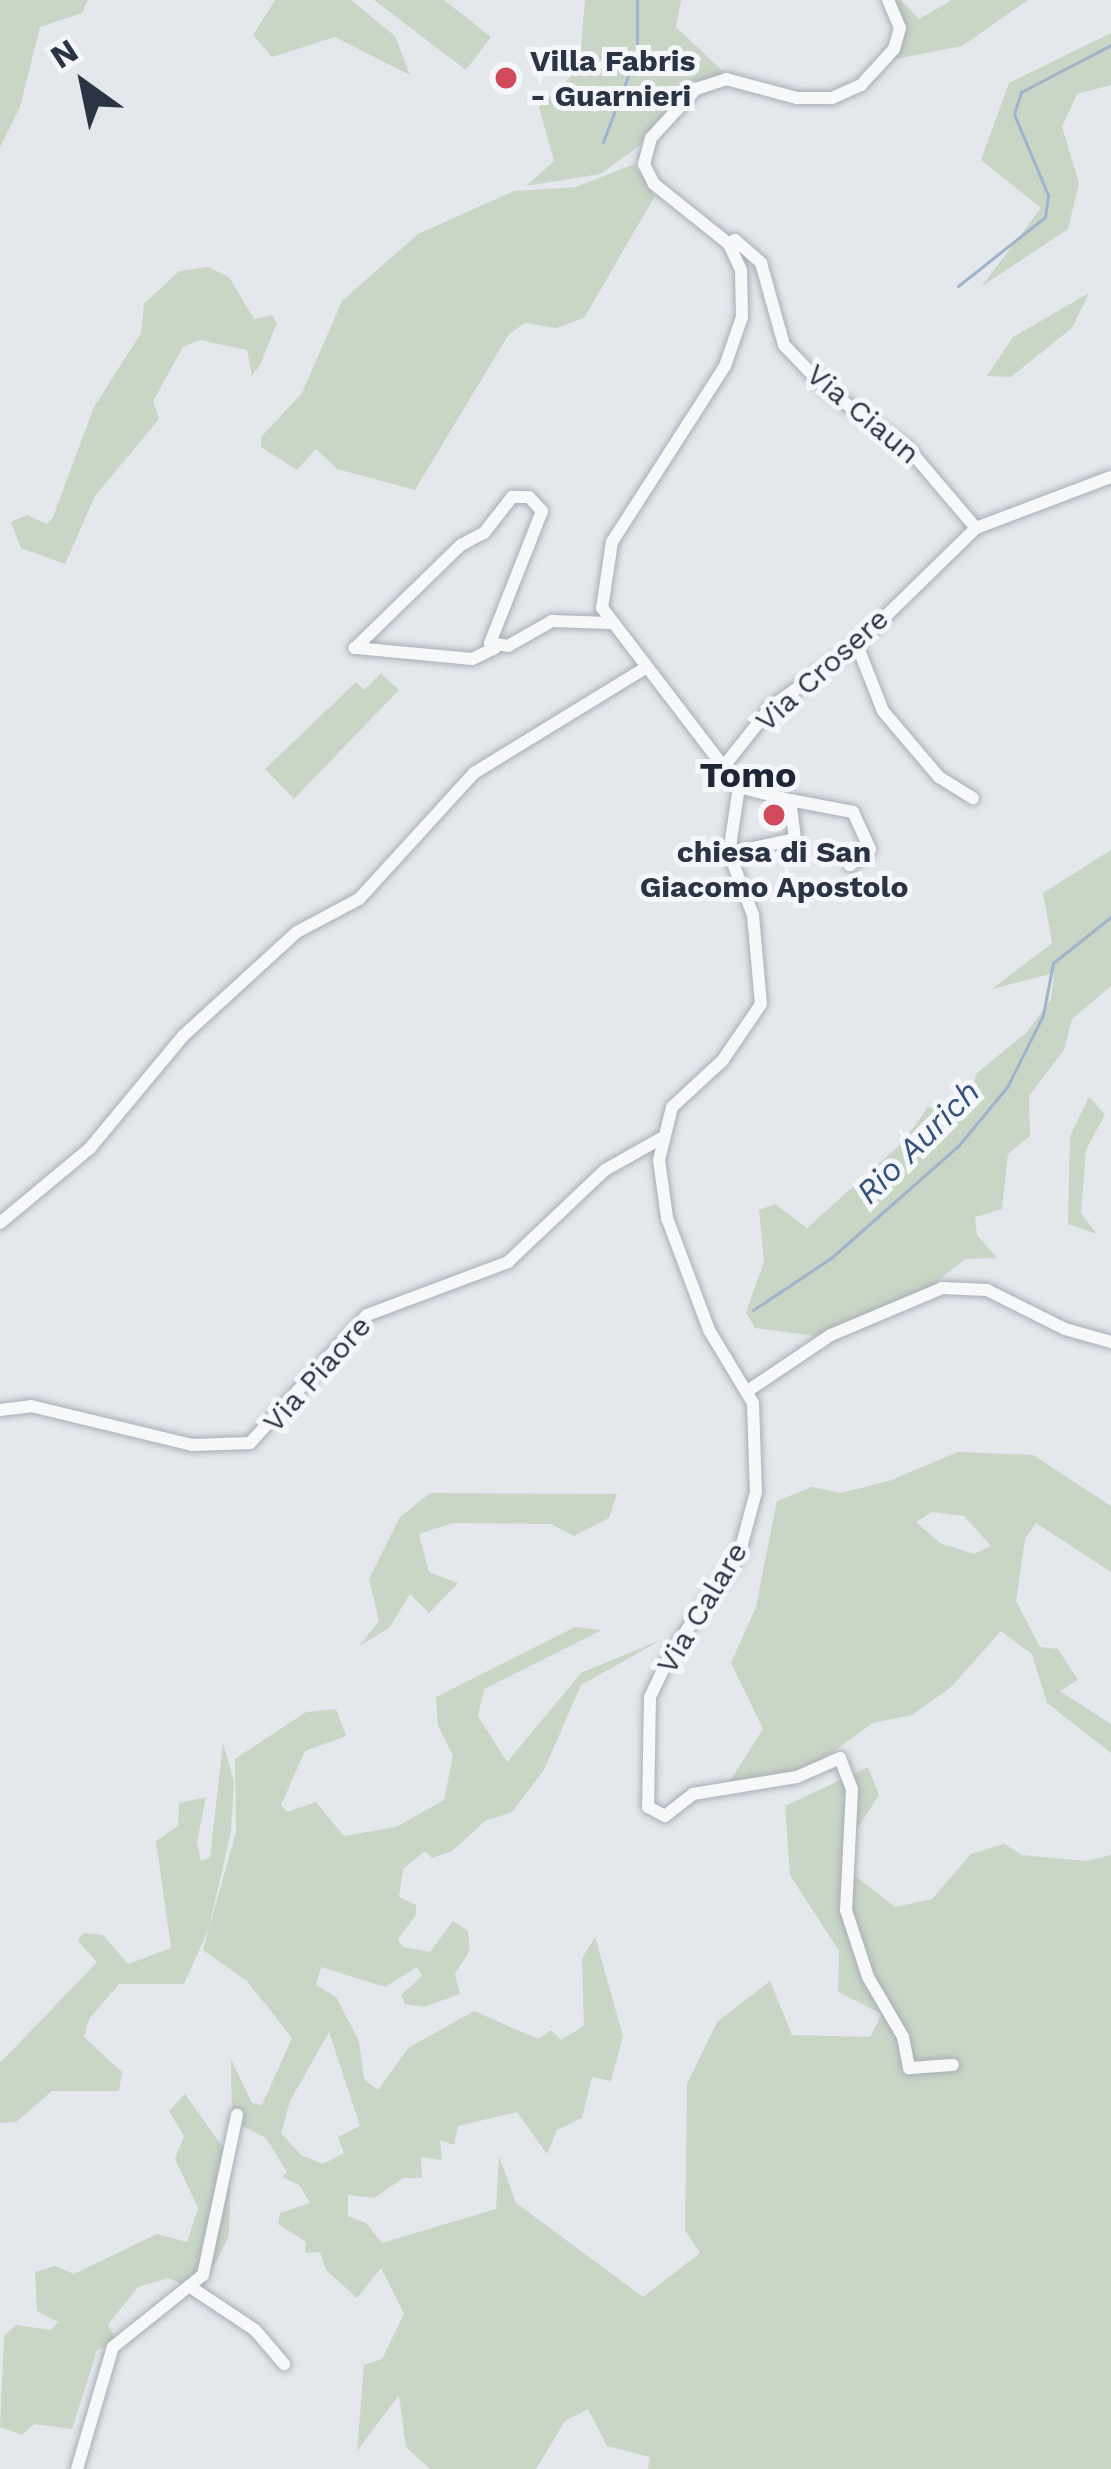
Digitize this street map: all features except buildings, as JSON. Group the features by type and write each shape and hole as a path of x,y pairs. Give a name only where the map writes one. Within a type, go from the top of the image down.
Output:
{"street":[{"name":"Via Ciaun","path":"888,0 900,28 894,49 861,85 832,98 796,98 726,79 696,89 651,138 644,164 654,184 729,244 735,240 761,263 784,346 827,390 908,447 976,528"},
{"path":"729,244 741,271 742,317 725,366 612,542 602,608 642,670 739,787 854,812 870,849 850,866"},
{"path":"976,528 1111,476"},
{"path":"495,648 490,633 542,511 529,496 512,497 484,532 355,648 472,659 552,621 610,623"},
{"name":"Via Crosere","path":"724,766 771,707 856,645 976,528"},
{"path":"856,645 883,711 939,777 973,798"},
{"path":"0,1223 90,1148 183,1036 297,932 359,898 474,773 642,670"},
{"path":"739,787 729,853 756,927 761,1004 723,1060 672,1107 660,1139 667,1217 709,1330 749,1390 831,1335 942,1288 987,1291 1065,1330 1111,1342"},
{"path":"729,853 796,839 790,800"},
{"name":"Via Piaore","path":"0,1410 31,1406 192,1445 250,1444 367,1315 508,1262 605,1171 660,1139"},
{"name":"Via Calare","path":"749,1390 754,1511 739,1555 650,1697 649,1807 665,1816 693,1795 797,1777 824,1759 840,1758 850,1768 846,1910 868,1977 903,2037 909,2068 953,2065"},
{"path":"76,2469 113,2348 203,2275 215,2241 220,2166 237,2116"},
{"path":"189,2286 255,2330 284,2364"}],"green space":[{"path":"0,0 88,0 82,13 40,27 20,107 0,147"},
{"path":"275,0 351,0 395,36 410,75 335,37 272,57 253,35"},
{"path":"374,0 444,0 491,37 466,70"},
{"path":"585,0 681,0 676,27 728,76 694,81 638,147 600,174 526,186 554,161 539,107 579,69"},
{"path":"889,0 901,0 919,19 952,0 1028,0 962,46 885,61 897,38"},
{"path":"1111,33 1111,85 1077,94 1062,127 1079,183 1068,229 981,287 1041,208 981,160 1009,83"},
{"path":"634,164 655,196 584,318 556,328 525,323 509,334 415,490 337,469 316,449 297,470 261,447 261,437 302,393 342,301 418,234 514,191 576,187"},
{"path":"208,267 229,277 254,319 272,315 277,323 260,365 252,376 247,350 200,340 183,347 153,401 159,419 95,496 65,564 21,548 11,522 27,515 47,524 53,517 94,407 141,333 144,304 179,271"},
{"path":"1089,293 1072,328 1011,377 987,376 1013,337"},
{"path":"381,673 399,690 294,799 265,769 356,682 364,690"},
{"path":"1111,850 1111,986 1072,1019 1064,1050 1029,1096 1030,1136 1008,1154 1002,1209 975,1217 977,1235 997,1258 965,1259 930,1287 816,1336 755,1328 746,1312 764,1262 759,1210 775,1204 807,1228 903,1142 928,1107 966,1115 976,1074 1027,1032 1051,999 1054,973 992,989 1052,943 1043,893"},
{"path":"1089,1097 1105,1114 1086,1150 1081,1213 1097,1234 1068,1224 1070,1136"},
{"path":"958,1452 1033,1455 1111,1506 1111,1572 1036,1523 1025,1539 1016,1601 1040,1647 1058,1649 1078,1680 1060,1691 1111,1724 1111,1753 1047,1703 1032,1654 1001,1631 951,1687 912,1715 873,1723 797,1777 728,1784 763,1729 731,1663 756,1607 777,1501 812,1487 841,1493 889,1481","holes":["932,1512 964,1516 991,1546 974,1554 940,1543 916,1522"]},
{"path":"430,1493 617,1494 609,1518 574,1536 551,1524 453,1523 419,1534 429,1572 458,1583 429,1613 410,1594 389,1628 359,1646 379,1621 369,1579 400,1517"},
{"path":"575,1627 602,1630 484,1689 478,1716 507,1762 581,1673 663,1639 581,1685 544,1770 512,1812 485,1821 452,1851 432,1858 425,1851 403,1869 399,1897 416,1905 416,1915 398,1939 403,1947 430,1952 453,1921 468,1931 470,1950 455,1974 460,1994 424,2007 405,2004 401,1995 422,1976 417,1967 385,1987 321,1967 316,1985 336,1997 359,2041 364,2079 378,2090 408,2048 474,2011 538,2039 551,2030 561,2040 584,2026 582,1959 595,1937 623,2036 611,2081 592,2077 582,2118 557,2130 547,2154 517,2112 458,2126 454,2145 440,2140 442,2160 421,2157 422,2178 403,2178 374,2198 348,2195 348,2216 366,2223 382,2243 496,2209 499,2156 516,2203 643,2297 700,2253 685,2230 687,2084 717,2022 770,1981 792,2035 870,2037 882,2014 838,1992 839,1951 790,1875 785,1806 868,1767 879,1795 848,1843 854,1875 895,1907 932,1899 971,1854 1004,1844 1022,1855 1086,1861 1111,1855 1111,2469 648,2469 650,2457 607,2446 588,2409 565,2421 536,2469 430,2469 406,2447 399,2395 357,2451 364,2365 382,2359 404,2314 381,2268 357,2298 326,2270 320,2252 305,2253 306,2242 278,2224 280,2213 310,2203 299,2185 282,2177 287,2172 266,2138 232,2121 231,2059 252,2103 262,2105 292,2038 247,1981 203,1950 236,1832 235,1759 306,1712 336,1709 346,1736 305,1751 281,1805 287,1812 316,1802 344,1836 396,1827 444,1800 453,1755 438,1726 436,1697","holes":["329,2032 360,2126 338,2137 344,2153 323,2164 301,2155 281,2133 290,2101"]},
{"path":"223,1743 234,1782 231,1831 209,1928 184,1984 119,1984 89,2019 84,2037 122,2072 119,2091 52,2091 16,2122 0,2123 0,2063 97,1962 78,1941 83,1933 103,1935 128,1964 171,1948 156,1841 178,1826 179,1803 206,1797 197,1842 201,1861 210,1857"},
{"path":"185,2094 222,2146 230,2182 229,2236 205,2283 192,2289 168,2278 138,2287 108,2325 118,2342 97,2350 72,2429 34,2424 22,2435 0,2427 4,2336 16,2325 51,2330 58,2322 37,2311 35,2272 55,2266 74,2274 157,2234 187,2242 198,2208 175,2159 184,2136 169,2111"}],"waterway":[{"path":"603,142 637,52 637,0"},
{"path":"958,286 1045,217 1048,195 1014,114 1021,92 1111,45"},
{"name":"Rio Aurich","path":"753,1310 831,1258 959,1145 1007,1087 1043,1015 1053,963 1111,917"}],"place":[{"name":"Villa Fabris - Guarnieri","path":"506,78"},
{"name":"chiesa di San Giacomo Apostolo","path":"774,815"}],"district":[{"name":"Tomo","path":"748,776"}]}
